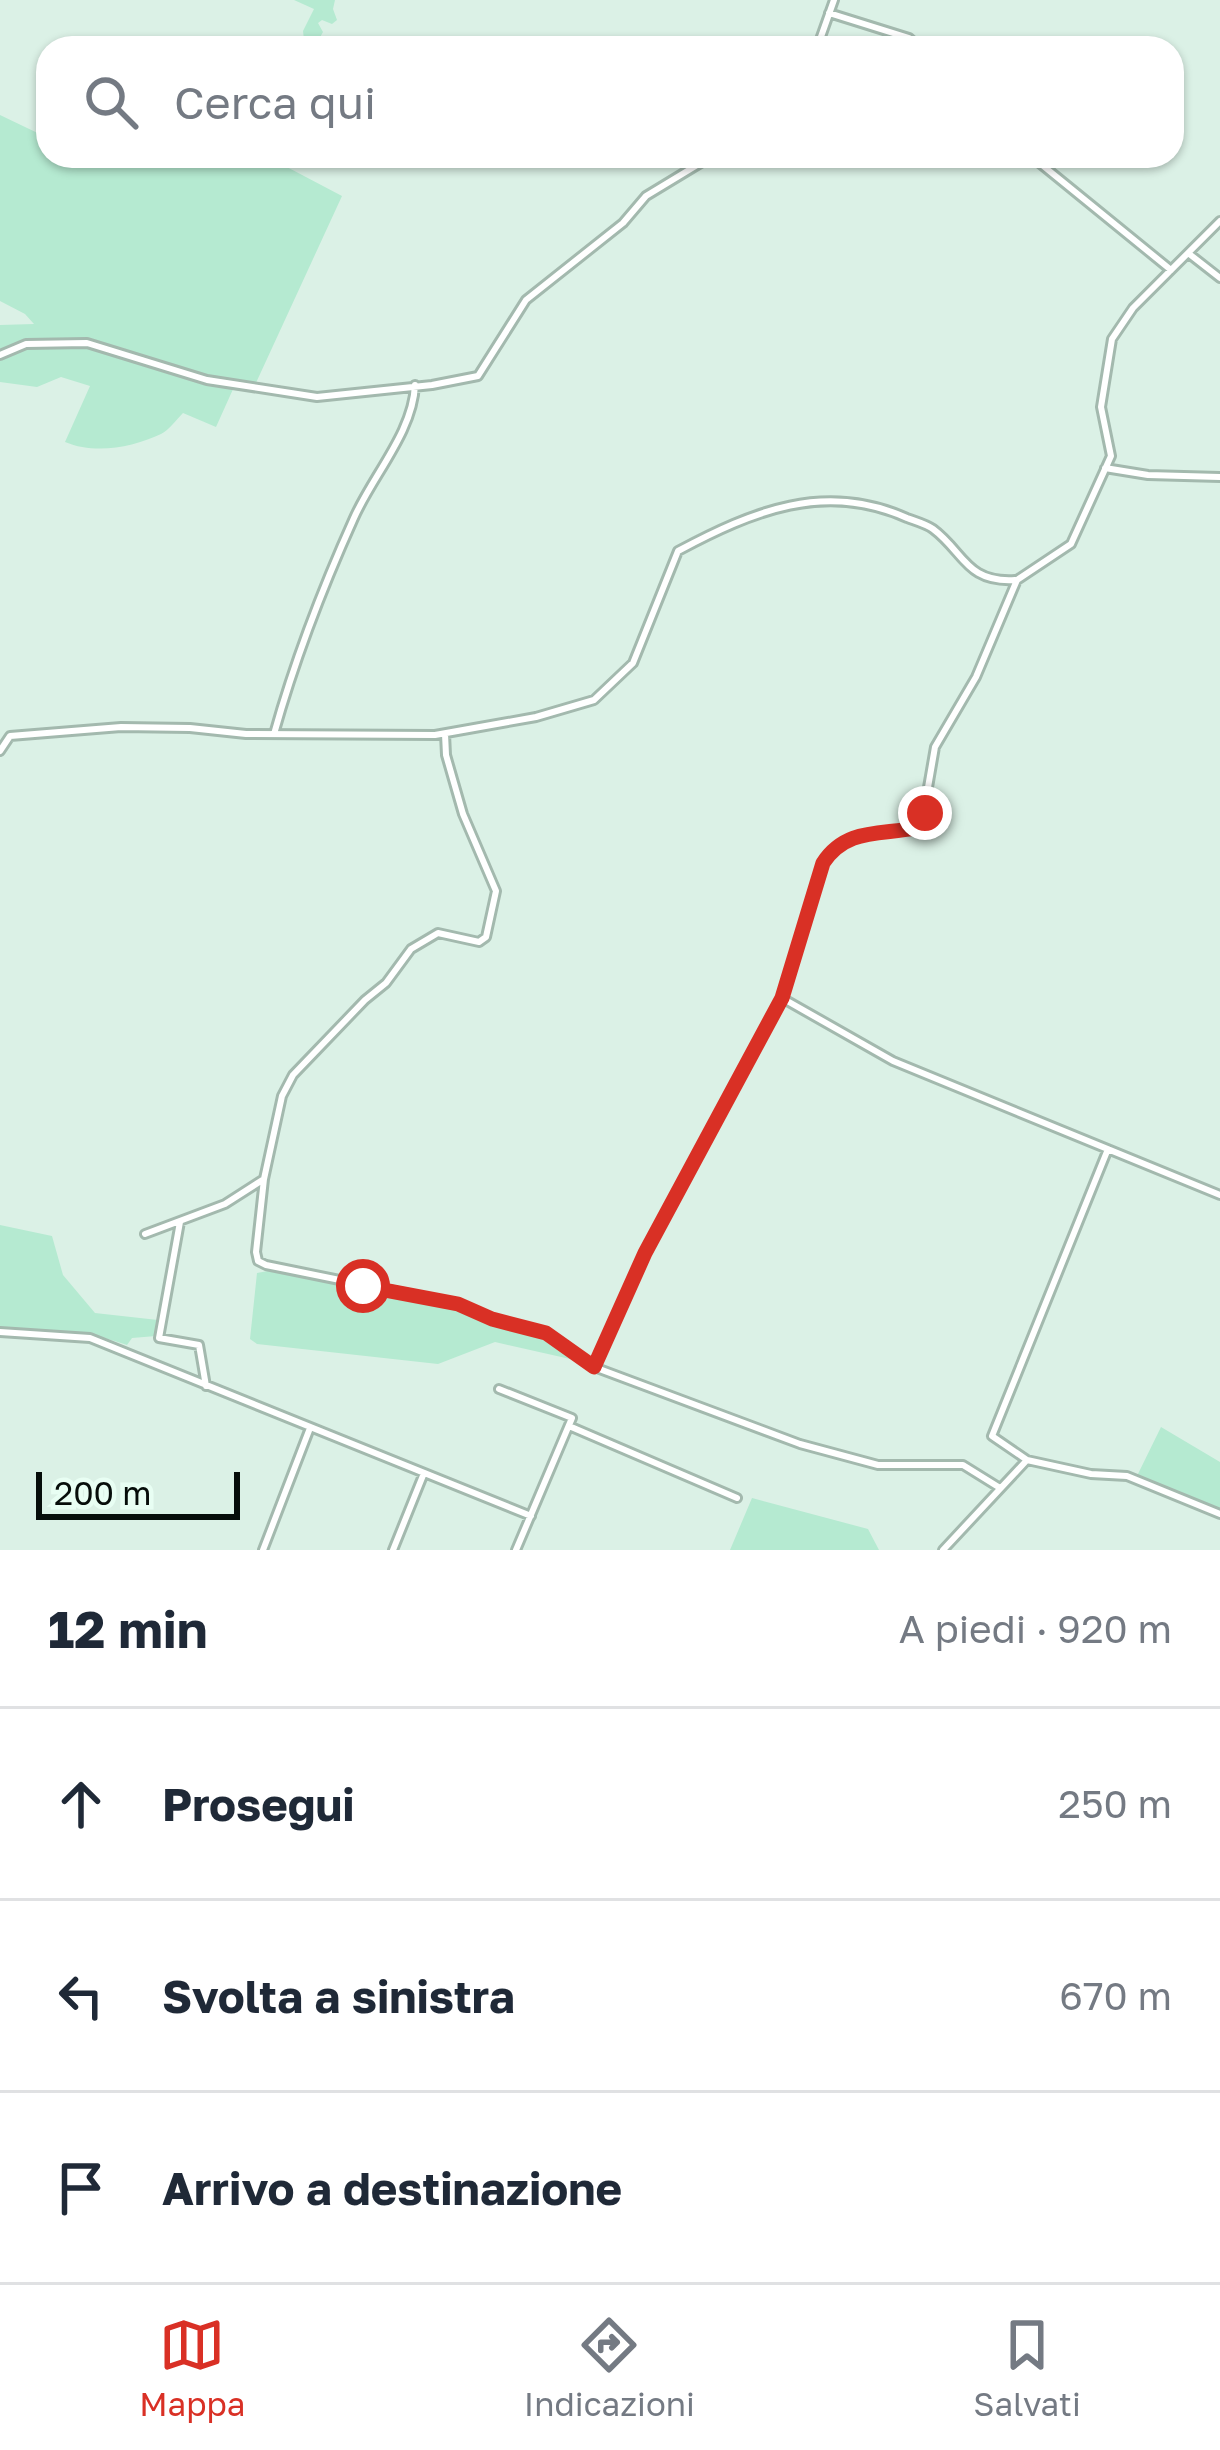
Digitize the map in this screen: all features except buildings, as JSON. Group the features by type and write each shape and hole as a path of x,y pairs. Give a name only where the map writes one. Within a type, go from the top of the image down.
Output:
{"street":[{"path":"821,36 834,0"},
{"path":"829,13 903,36"},
{"path":"0,355 26,344 87,343 207,380 317,397 478,376 526,300 623,224 646,196 692,168"},
{"path":"1046,168 1171,271"},
{"path":"594,1367 645,1253 782,998 816,883 830,852 865,832 903,830 922,822 935,747 976,677 1017,580 1071,544 1105,468 1112,448 1101,407 1112,339 1133,308 1220,220"},
{"path":"1188,253 1220,278"},
{"path":"274,734 300,641 356,512 414,406 415,385"},
{"path":"1105,468 1148,475 1220,476"},
{"path":"0,751 10,736 121,727 274,734 445,734 536,718 594,700 632,663 678,551 760,513 814,500 859,500 933,529 974,572 1017,580"},
{"path":"445,734 446,755 463,814 496,891 486,937 479,942 439,933 410,949 377,993 293,1076 283,1096 264,1179 258,1261 458,1304 492,1319 546,1333 594,1367 800,1444 878,1465 963,1465 1000,1489"},
{"path":"782,998 892,1061 1220,1195"},
{"path":"1108,1149 992,1436 1027,1460 1091,1474 1127,1476 1220,1514"},
{"path":"145,1234 246,1194 264,1179"},
{"path":"179,1222 159,1338 199,1345 206,1386"},
{"path":"0,1332 90,1338 531,1516"},
{"path":"500,1389 572,1418 516,1550"},
{"path":"568,1426 737,1498"},
{"path":"263,1550 310,1428"},
{"path":"943,1550 1027,1460"},
{"path":"393,1550 424,1473"}],"green space":[{"path":"294,0 335,0 337,20 318,23 321,36 304,36 303,31 314,9"},
{"path":"0,115 36,132 36,168 289,168 342,196 255,385 208,380 101,346 24,344 14,350 65,346 100,350 186,379 234,387 216,427 183,413 164,432 139,443 102,449 65,442 90,386 61,377 37,387 0,382 0,325 34,324 0,301"},
{"path":"0,1225 52,1236 63,1275 95,1313 158,1320 156,1336 132,1338 127,1345 65,1332 0,1332"},
{"path":"268,1271 457,1307 490,1322 555,1338 579,1361 495,1342 438,1364 257,1344 250,1339 257,1273"},
{"path":"1161,1427 1220,1462 1220,1511 1136,1478"},
{"path":"752,1498 868,1529 879,1550 730,1550"}],"route":[{"path":"363,1286 458,1304 492,1319 546,1333 594,1367 645,1253 782,998 823,863 839,844 865,832 915,828 925,813"}]}
